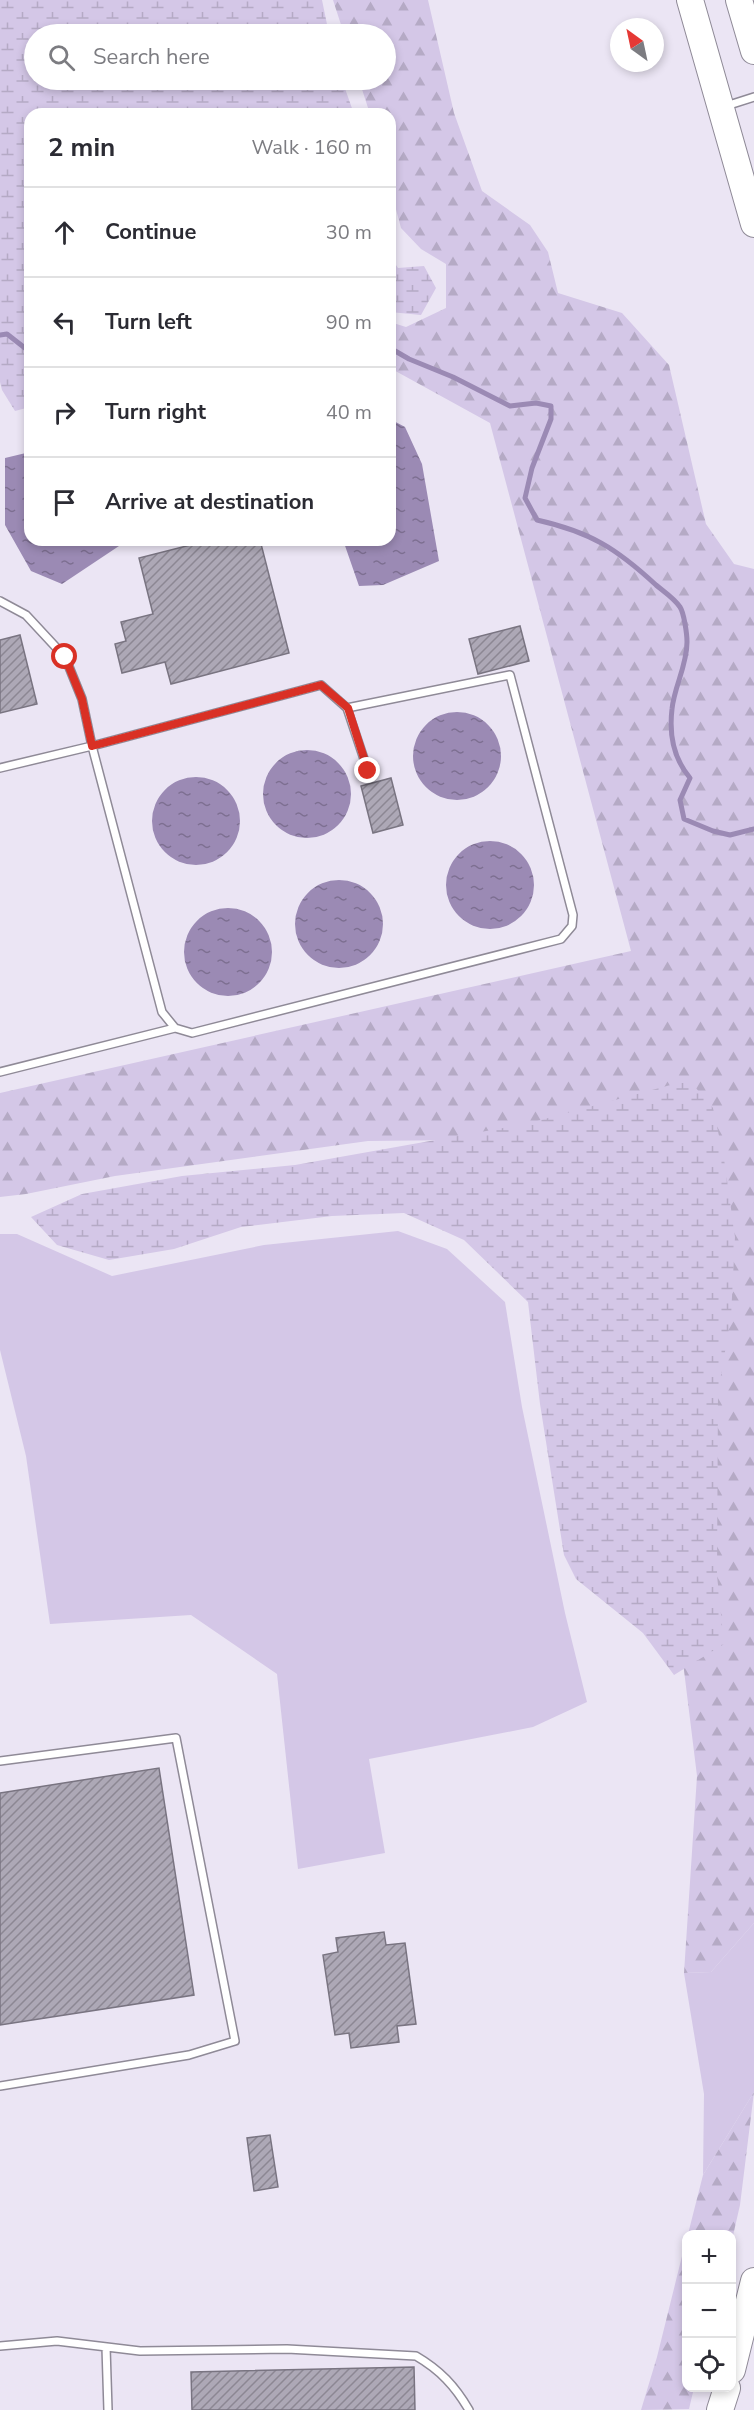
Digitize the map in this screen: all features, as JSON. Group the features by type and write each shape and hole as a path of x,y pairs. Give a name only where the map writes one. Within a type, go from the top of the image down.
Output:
{"highway":[{"path":"690,0 754,224"},
{"path":"739,0 754,51"},
{"path":"736,2354 754,2281"},
{"path":"720,2410 726,2392"}],"lane":[{"path":"721,108 754,97"},
{"path":"0,602 27,615 65,657 82,699 92,746 162,1012 175,1028"},
{"path":"0,1072 175,1028 192,1033 561,939 572,926 573,915 510,675 348,708"},
{"path":"0,768 321,685 348,708 368,771"},
{"path":"0,1761 176,1738 235,2041 189,2055 0,2085"},
{"path":"0,2346 57,2342 140,2351 286,2349 416,2356 433,2366 455,2386 469,2410"},
{"path":"106,2347 108,2410"}],"green space":[{"path":"0,0 322,0 327,24 24,24 24,90 346,90 352,108 24,108 24,409 15,411 2,390 0,382"},
{"path":"333,0 428,0 454,113 482,191 530,225 548,252 558,293 622,313 669,365 706,524 734,564 754,569 754,1923 711,1972 684,1973 697,1776 680,1638 559,1139 368,1141 115,1176 0,1197 0,1093 631,951 490,423 396,371 396,324 406,327 446,308 446,264 421,249 401,228 396,209 396,108 368,108 362,90 396,90 396,24 341,24"},
{"path":"396,265 398,268 424,266 436,288 421,315 396,313"},
{"path":"689,1080 713,1108 724,1159 735,1237 731,1317 718,1392 717,1575 724,1644 674,1675 643,1633 576,1579 564,1555 540,1404 528,1302 464,1240 404,1213 332,1216 241,1227 174,1249 109,1260 57,1245 31,1217 82,1194 182,1176 295,1165 526,1124"},
{"path":"398,1231 447,1249 505,1302 522,1407 565,1613 587,1702 533,1727 369,1759 385,1853 298,1869 277,1674 191,1615 50,1624 26,1456 0,1350 0,1234 17,1234 112,1276 264,1245"},
{"path":"754,1923 754,2092 703,2175 704,2094 684,1973 711,1972"},
{"path":"754,2092 740,2205 734,2230 689,2230 703,2175"},
{"path":"682,2256 682,2392 693,2392 689,2409 641,2410 657,2357"}],"water":[{"path":"396,422 405,427 422,464 439,561 383,585 359,586 345,546 396,546"},
{"path":"24,453 24,546 119,546 62,584 31,571 5,525 5,458"},
{"path":"457,712 474,716 488,725 497,739 501,756 497,773 488,787 474,796 457,800 440,796 426,787 417,773 413,756 417,739 426,725 440,716"},
{"path":"307,750 324,754 338,763 347,777 351,794 347,811 338,825 324,834 307,838 290,834 276,825 267,811 263,794 267,777 276,763 290,754"},
{"path":"196,777 213,781 227,790 236,804 240,821 236,838 227,852 213,861 196,865 179,861 165,852 156,838 152,821 156,804 165,790 179,781"},
{"path":"490,841 507,845 521,854 530,868 534,885 530,902 521,916 507,925 490,929 473,925 459,916 450,902 446,885 450,868 459,854 473,845"},
{"path":"339,880 356,884 370,893 379,907 383,924 379,941 370,955 356,964 339,968 322,964 308,955 299,941 295,924 299,907 308,893 322,884"},
{"path":"228,908 245,912 259,921 268,935 272,952 268,969 259,983 245,992 228,996 211,992 197,983 188,969 184,952 188,935 197,921 211,912"}],"building":[{"path":"186,546 262,546 289,653 171,684 165,662 122,673 115,644 126,641 121,622 153,614 139,558"},
{"path":"520,626 529,661 478,674 469,639"},
{"path":"20,635 37,704 0,713 0,640"},
{"path":"391,778 403,825 373,833 361,786"},
{"path":"159,1768 194,1995 0,2025 0,1793"},
{"path":"384,1932 386,1945 405,1943 416,2024 397,2026 399,2042 351,2048 349,2033 335,2035 323,1955 338,1952 336,1938"},
{"path":"270,2135 278,2187 254,2191 247,2138"},
{"path":"414,2367 415,2410 192,2410 191,2372"}],"waterway":[{"path":"0,335 7,334 24,347"},
{"path":"396,351 510,406 536,403 551,406 551,419 532,468 525,498 537,520 572,530 615,551 680,607 687,642 683,668 673,701 671,728 676,754 690,778 680,800 684,819 713,831 730,835 754,829"}],"route":[{"path":"65,657 82,699 92,746 321,685 348,708 368,771"}]}
